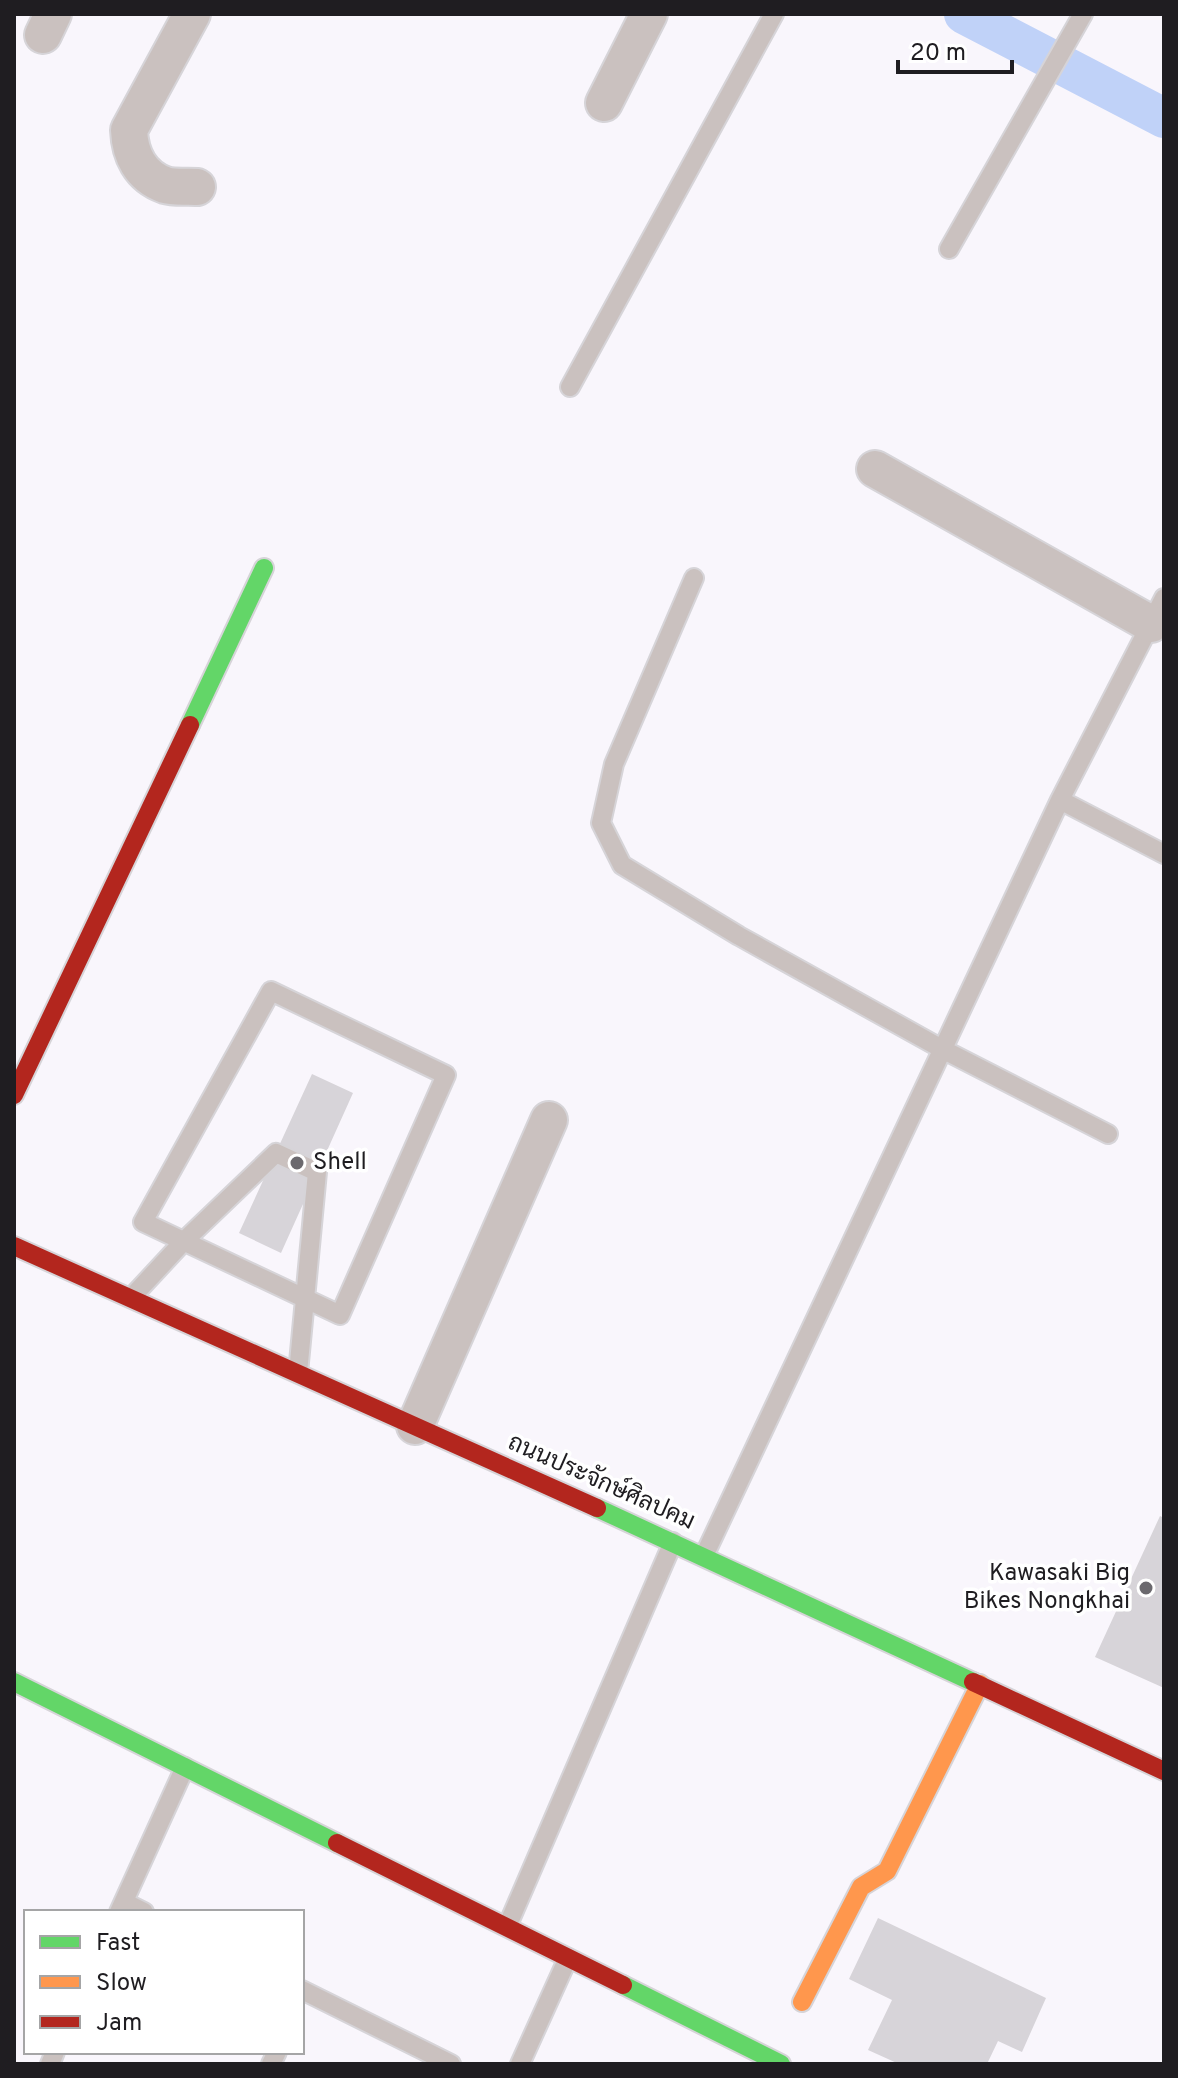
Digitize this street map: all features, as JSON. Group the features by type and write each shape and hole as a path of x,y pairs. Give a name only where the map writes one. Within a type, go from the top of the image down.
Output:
{"street":[{"path":"192,14 129,130 130,148 148,176 167,186 197,187"},
{"path":"604,103 649,14"},
{"path":"875,469 1157,611"},
{"path":"14,1095 264,568"},
{"path":"415,1426 549,1120"},
{"name":"ถนนประจักษ์ศิลปคม","path":"14,1246 704,1556 1164,1771"},
{"path":"14,1682 781,2064"},
{"path":"802,2002 861,1887 887,1871 980,1684"}],"lane":[{"path":"570,387 774,14"},
{"path":"949,249 1083,14"},
{"path":"694,578 614,764 601,823 622,865 739,936 942,1049 1108,1134"},
{"path":"704,1556 1060,800 1157,611"},
{"path":"1060,800 1164,854"},
{"path":"271,991 446,1075 340,1315 183,1242 143,1222 271,991"},
{"path":"131,1298 183,1242 276,1153 317,1172 298,1373"},
{"path":"507,1927 673,1542"},
{"path":"121,1907 185,1767"},
{"path":"520,2064 568,1958"},
{"path":"304,1994 451,2064"}],"building":[{"name":"Shell","path":"312,1074 353,1093 281,1253 239,1233"},
{"name":"Kawasaki Big Bikes Nongkhai","path":"1160,1516 1164,1518 1164,1688 1095,1657"},
{"path":"878,1918 1046,1998 1022,2052 998,2041 987,2064 899,2064 868,2050 892,2000 849,1979"}],"waterway":[{"path":"964,14 1164,118"}],"traffic: fast":[{"path":"190,725 264,568"},
{"path":"597,1508 973,1682"},
{"path":"14,1682 337,1843"},
{"path":"623,1985 781,2064"}],"traffic: slow":[{"path":"802,2002 861,1887 887,1871 980,1684"}],"traffic: jam":[{"path":"14,1095 190,725"},
{"path":"14,1246 597,1508"},
{"path":"973,1682 1164,1771"},
{"path":"337,1843 623,1985"}],"place":[{"name":"Shell","path":"297,1163"},
{"name":"Kawasaki Big Bikes Nongkhai","path":"1146,1588"}]}
